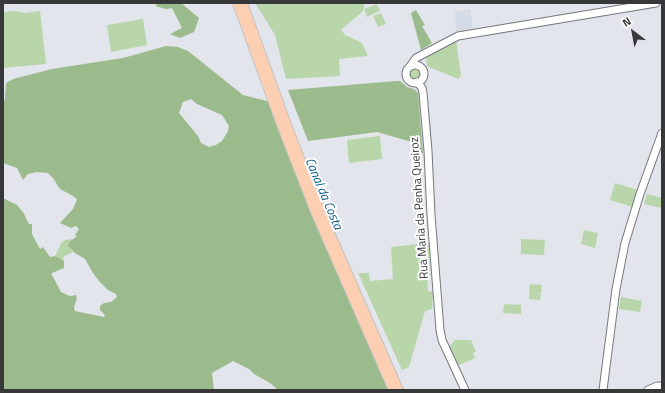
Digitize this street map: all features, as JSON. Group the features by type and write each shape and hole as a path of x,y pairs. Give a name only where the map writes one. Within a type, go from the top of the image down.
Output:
{"main road":[{"path":"237,3 282,127 316,214 393,390"},
{"path":"243,3 287,125 321,212 399,390"}],"street":[{"path":"425,53 422,62 424,76 420,81 411,82 406,77 406,71 416,58 425,53 458,36 656,3"},
{"path":"411,65 417,64 423,69"},
{"name":"Rua Maria da Penha Queiroz","path":"417,82 422,88 423,92 440,335 465,390"},
{"path":"603,390 616,289 625,243 640,194 662,133"},
{"path":"648,390 657,386 662,386"}],"shaded area":[{"path":"470,9 473,28 456,31 455,12"}],"green space":[{"path":"159,3 181,3 199,18 194,32 180,38 170,34 182,28 172,8 166,9 155,6"},
{"path":"255,3 365,3 363,11 341,30 345,35 362,43 368,56 339,59 340,76 286,79 275,35"},
{"path":"377,4 380,11 367,17 364,9"},
{"path":"416,10 425,25 422,26 432,43 421,50 411,13"},
{"path":"15,11 25,13 40,11 46,64 3,68 3,12"},
{"path":"381,13 386,24 378,27 373,16"},
{"path":"143,19 147,45 111,52 107,25"},
{"path":"456,40 461,76 458,79 427,66 426,59 428,55"},
{"path":"166,46 178,47 188,51 243,95 267,101 278,111 389,390 278,390 249,369 233,361 212,373 214,390 3,390 3,198 17,205 23,212 29,224 32,224 32,234 40,249 43,247 50,257 55,256 64,261 64,268 52,273 52,275 61,292 70,296 76,295 77,298 74,307 75,311 104,317 105,315 100,310 100,306 104,303 111,302 117,297 116,294 108,290 99,281 85,259 75,253 68,246 69,242 77,236 75,235 79,229 76,226 71,228 60,223 73,209 77,199 60,189 48,173 37,172 28,174 23,180 17,168 3,163 3,104 5,99 6,83 13,79 52,69 123,58","holes":["191,99 197,104 222,115 229,126 228,131 222,141 216,145 209,147 201,143 198,136 179,113 183,102"]},
{"path":"414,66 419,68 421,73 419,78 414,80 409,78 407,73 409,68"},
{"path":"400,81 418,93 423,154 412,142 377,132 308,141 288,90"},
{"path":"380,136 382,159 349,163 347,140"},
{"path":"615,183 638,190 633,207 610,200"},
{"path":"647,194 662,198 662,208 644,204"},
{"path":"584,230 598,233 595,248 581,244"},
{"path":"72,239 69,242 69,246 73,252 63,257 64,261 55,256 61,243 65,240"},
{"path":"521,239 545,240 544,255 521,254"},
{"path":"429,243 430,276 427,278 428,291 433,292 432,309 425,311 409,367 402,370 358,273 369,273 370,281 393,279 391,247"},
{"path":"530,284 542,285 541,293 537,293 541,294 540,300 529,299"},
{"path":"621,297 642,301 640,312 619,309"},
{"path":"504,304 521,305 521,314 503,313"},
{"path":"455,340 471,340 476,352 473,352 475,358 457,366 449,347"}],"water label":[{"name":"Canal da Costa","path":"323,194"}]}
